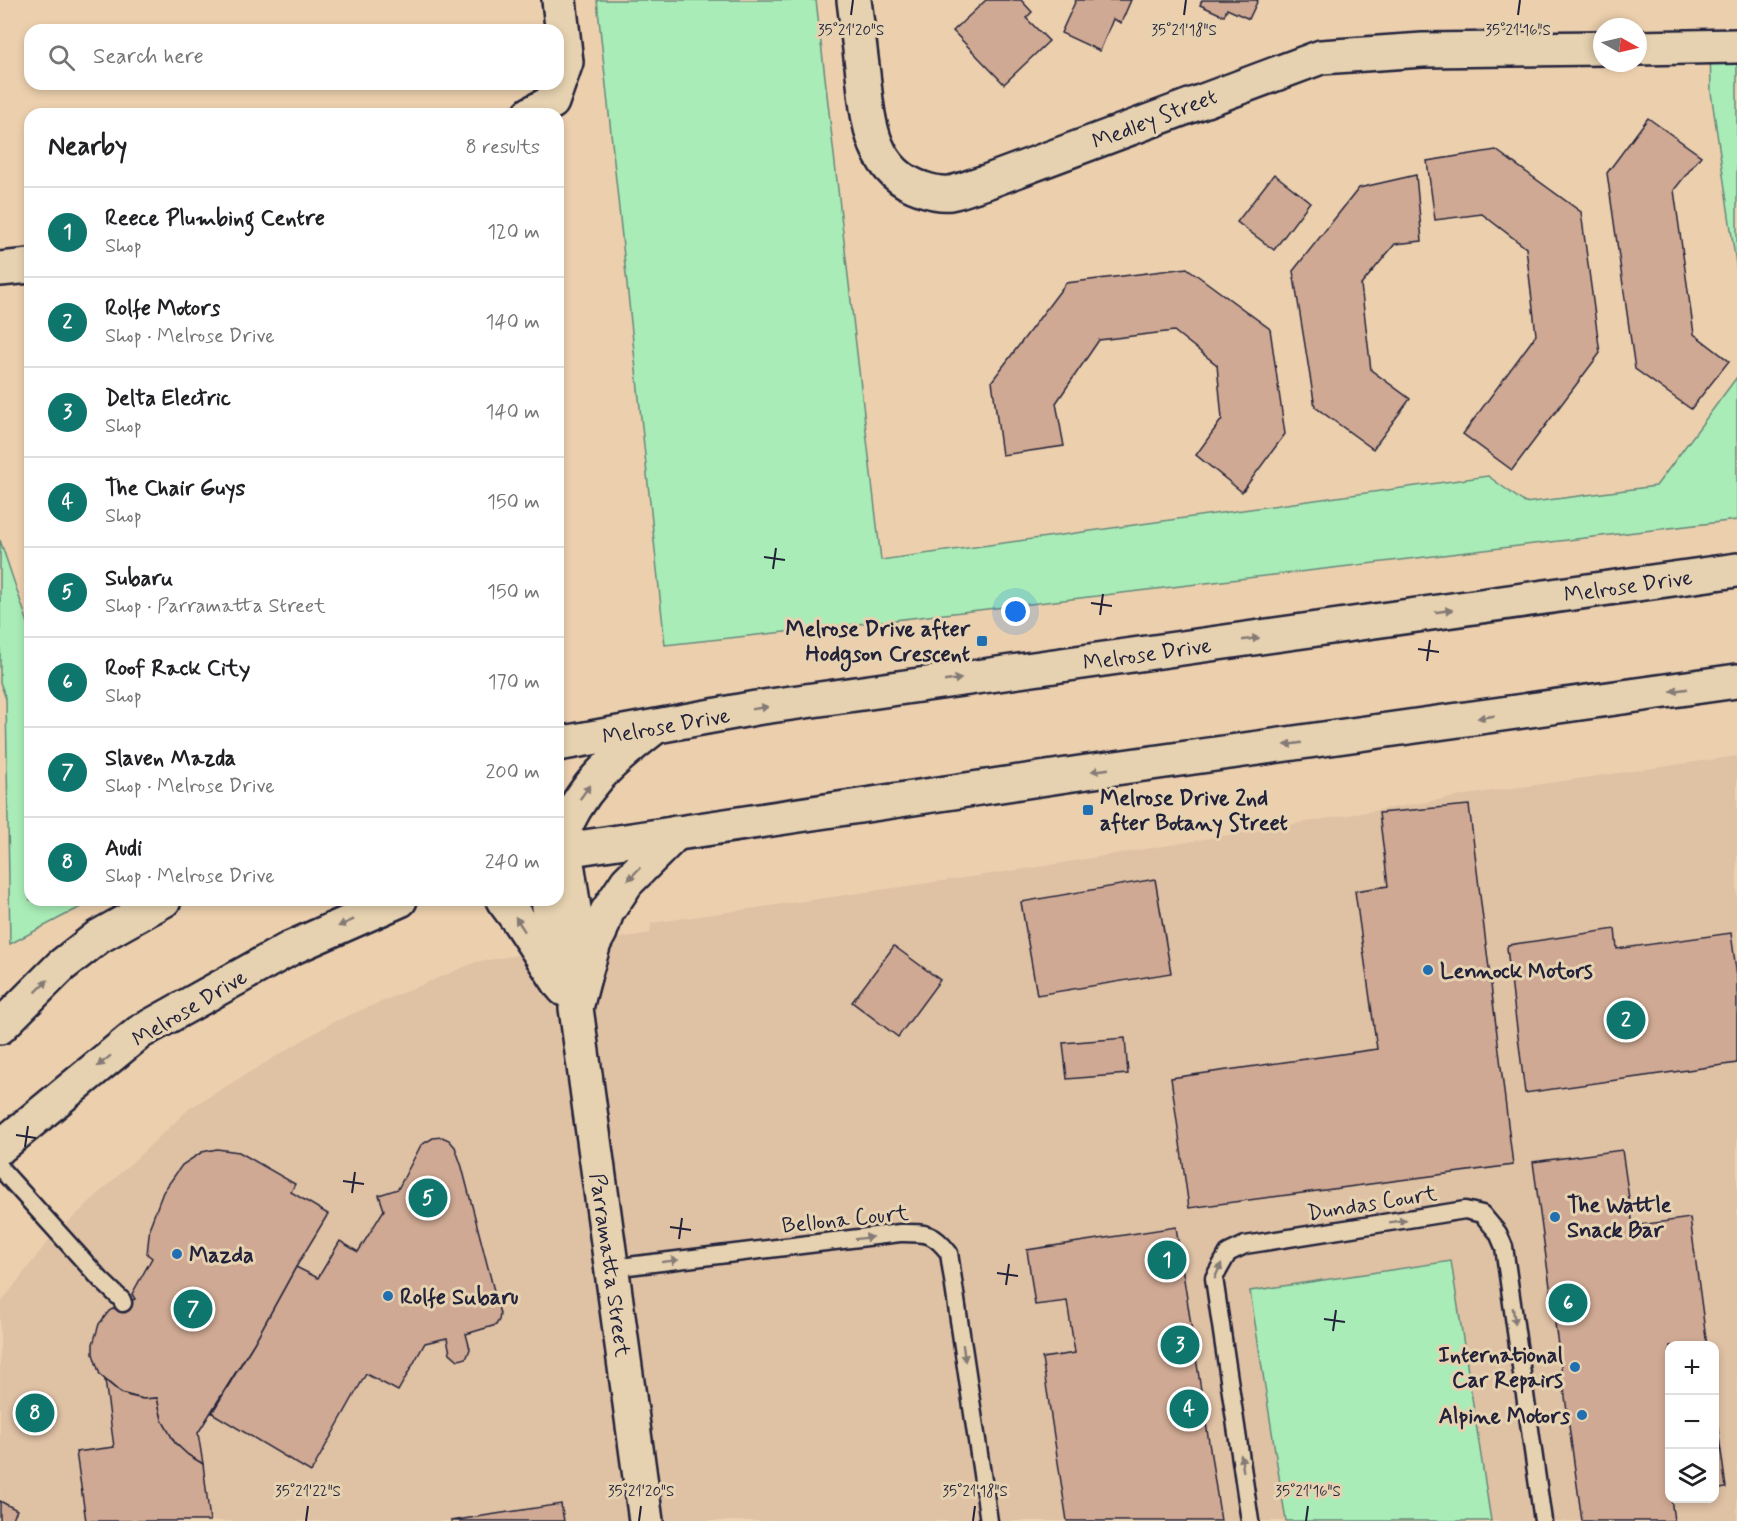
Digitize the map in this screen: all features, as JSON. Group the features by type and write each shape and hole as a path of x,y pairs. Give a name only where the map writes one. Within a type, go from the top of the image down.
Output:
{"main road":[{"path":"559,0 562,24"},
{"name":"Medley Street","path":"854,0 867,112 872,135 881,156 892,171 903,181 934,193 950,193 986,182 1321,57 1423,50 1593,48"},
{"path":"564,44 566,62 564,68"},
{"path":"1647,48 1737,46"},
{"path":"541,108 552,102 556,90"},
{"path":"0,268 24,266"},
{"name":"Melrose Drive","path":"564,743 756,708 1737,570"},
{"path":"564,853 676,833 1080,773 1737,681"},
{"path":"564,827 574,807 595,779 622,753 655,727"},
{"path":"508,906 573,990 607,912 627,882 676,833"},
{"name":"Parramatta Street","path":"564,863 568,869 573,990 646,1521"},
{"path":"0,1027 61,966 98,937 153,906"},
{"name":"Melrose Drive","path":"0,1147 140,1032 291,948 386,906"},
{"name":"Parramatta Street","path":"550,906 573,990"}],"lane":[{"path":"0,1168 123,1303"},
{"name":"Dundas Court","path":"1250,1521 1214,1278 1228,1253 1245,1245 1465,1210 1482,1214 1498,1233 1504,1247 1543,1521"},
{"name":"Bellona Court","path":"612,1268 900,1233 924,1233 939,1240 949,1253 989,1521"}],"shaded area":[{"path":"1737,756 1737,1521 0,1521 0,1304 48,1241 190,1108 333,1022 476,962 650,933 651,923 1032,868 1485,792"}],"green space":[{"path":"597,0 816,0 881,560 1488,476 1525,503 1656,486 1737,377 1737,520 665,645"},
{"path":"1737,44 1737,271 1711,92 1710,47"},
{"path":"0,540 24,611 24,906 83,906 10,944 6,699 0,682"},
{"path":"1451,1261 1491,1521 1286,1521 1250,1291"}],"building":[{"path":"986,0 1021,0 1032,12 1026,18 1049,41 1004,84 953,31"},
{"path":"1076,0 1131,0 1121,23 1113,19 1100,51 1061,33"},
{"path":"1202,0 1258,0 1249,19 1227,9 1224,16 1200,5"},
{"path":"1648,118 1701,156 1674,190 1694,334 1729,361 1691,409 1635,369 1607,173"},
{"path":"1496,150 1581,212 1600,353 1512,470 1463,434 1536,335 1526,248 1482,214 1435,220 1427,161"},
{"path":"1274,174 1310,202 1274,250 1237,222"},
{"path":"1416,175 1422,241 1395,244 1361,285 1371,370 1410,399 1373,449 1315,407 1293,271 1359,188"},
{"path":"1187,268 1270,329 1285,434 1242,492 1196,455 1222,419 1217,365 1174,331 1099,340 1056,403 1064,446 1002,455 992,381 1066,283"},
{"name":"Lennock Motors","path":"1469,805 1513,1165 1189,1208 1171,1078 1377,1049 1355,891 1388,886 1379,813"},
{"path":"1155,879 1171,973 1037,995 1021,902"},
{"path":"1615,929 1617,949 1731,933 1737,977 1737,1063 1525,1093 1508,945"},
{"path":"894,946 940,980 898,1037 852,1002"},
{"path":"1125,1038 1128,1074 1067,1079 1063,1043"},
{"name":"Rolfe Subaru","path":"442,1137 449,1140 455,1147 462,1167 500,1314 499,1320 496,1325 466,1334 470,1349 467,1357 463,1359 458,1360 450,1353 447,1338 425,1343 398,1391 366,1374 311,1472 212,1413 296,1267 318,1278 340,1241 358,1252 384,1210 379,1195 398,1189 421,1145 433,1138"},
{"path":"217,1149 239,1152 295,1184 291,1192 328,1214 254,1343 198,1433 203,1464 188,1455 175,1443 162,1420 157,1398 143,1399 121,1393 100,1375 93,1354 93,1344 99,1324 109,1311 135,1299 132,1294 152,1258 147,1254 150,1226 163,1192 182,1165 202,1152"},
{"path":"1622,1150 1633,1226 1690,1218 1706,1341 1665,1341 1665,1503 1672,1503 1674,1521 1582,1521 1533,1162"},
{"path":"1176,1227 1221,1521 1067,1521 1042,1358 1075,1353 1067,1301 1035,1305 1027,1250"},
{"path":"105,1380 121,1393 143,1399 157,1398 162,1420 175,1443 188,1455 203,1464 210,1521 86,1521 76,1452 114,1447"},
{"path":"1719,1437 1726,1488 1719,1489"},
{"path":"0,1501 17,1510 13,1521 0,1521"},
{"path":"561,1504 564,1521 450,1521"}],"place":[{"name":"Melrose Drive after Hodgson Crescent","path":"982,641"},
{"name":"Melrose Drive 2nd after Botany Street","path":"1088,810"},
{"name":"Lennock Motors","path":"1428,970"},
{"name":"Rolfe Motors","path":"1626,1020"},
{"name":"Subaru","path":"428,1198"},
{"name":"The Wattle Snack Bar","path":"1555,1217"},
{"name":"Mazda","path":"177,1254"},
{"name":"Reece Plumbing Centre","path":"1167,1260"},
{"name":"Rolfe Subaru","path":"388,1296"},
{"name":"Roof Rack City","path":"1568,1303"},
{"name":"Slaven Mazda","path":"193,1309"},
{"name":"Delta Electric","path":"1180,1345"},
{"name":"International Car Repairs","path":"1575,1367"},
{"name":"The Chair Guys","path":"1189,1409"},
{"name":"Audi","path":"35,1413"},
{"name":"Alpine Motors","path":"1582,1415"}]}
